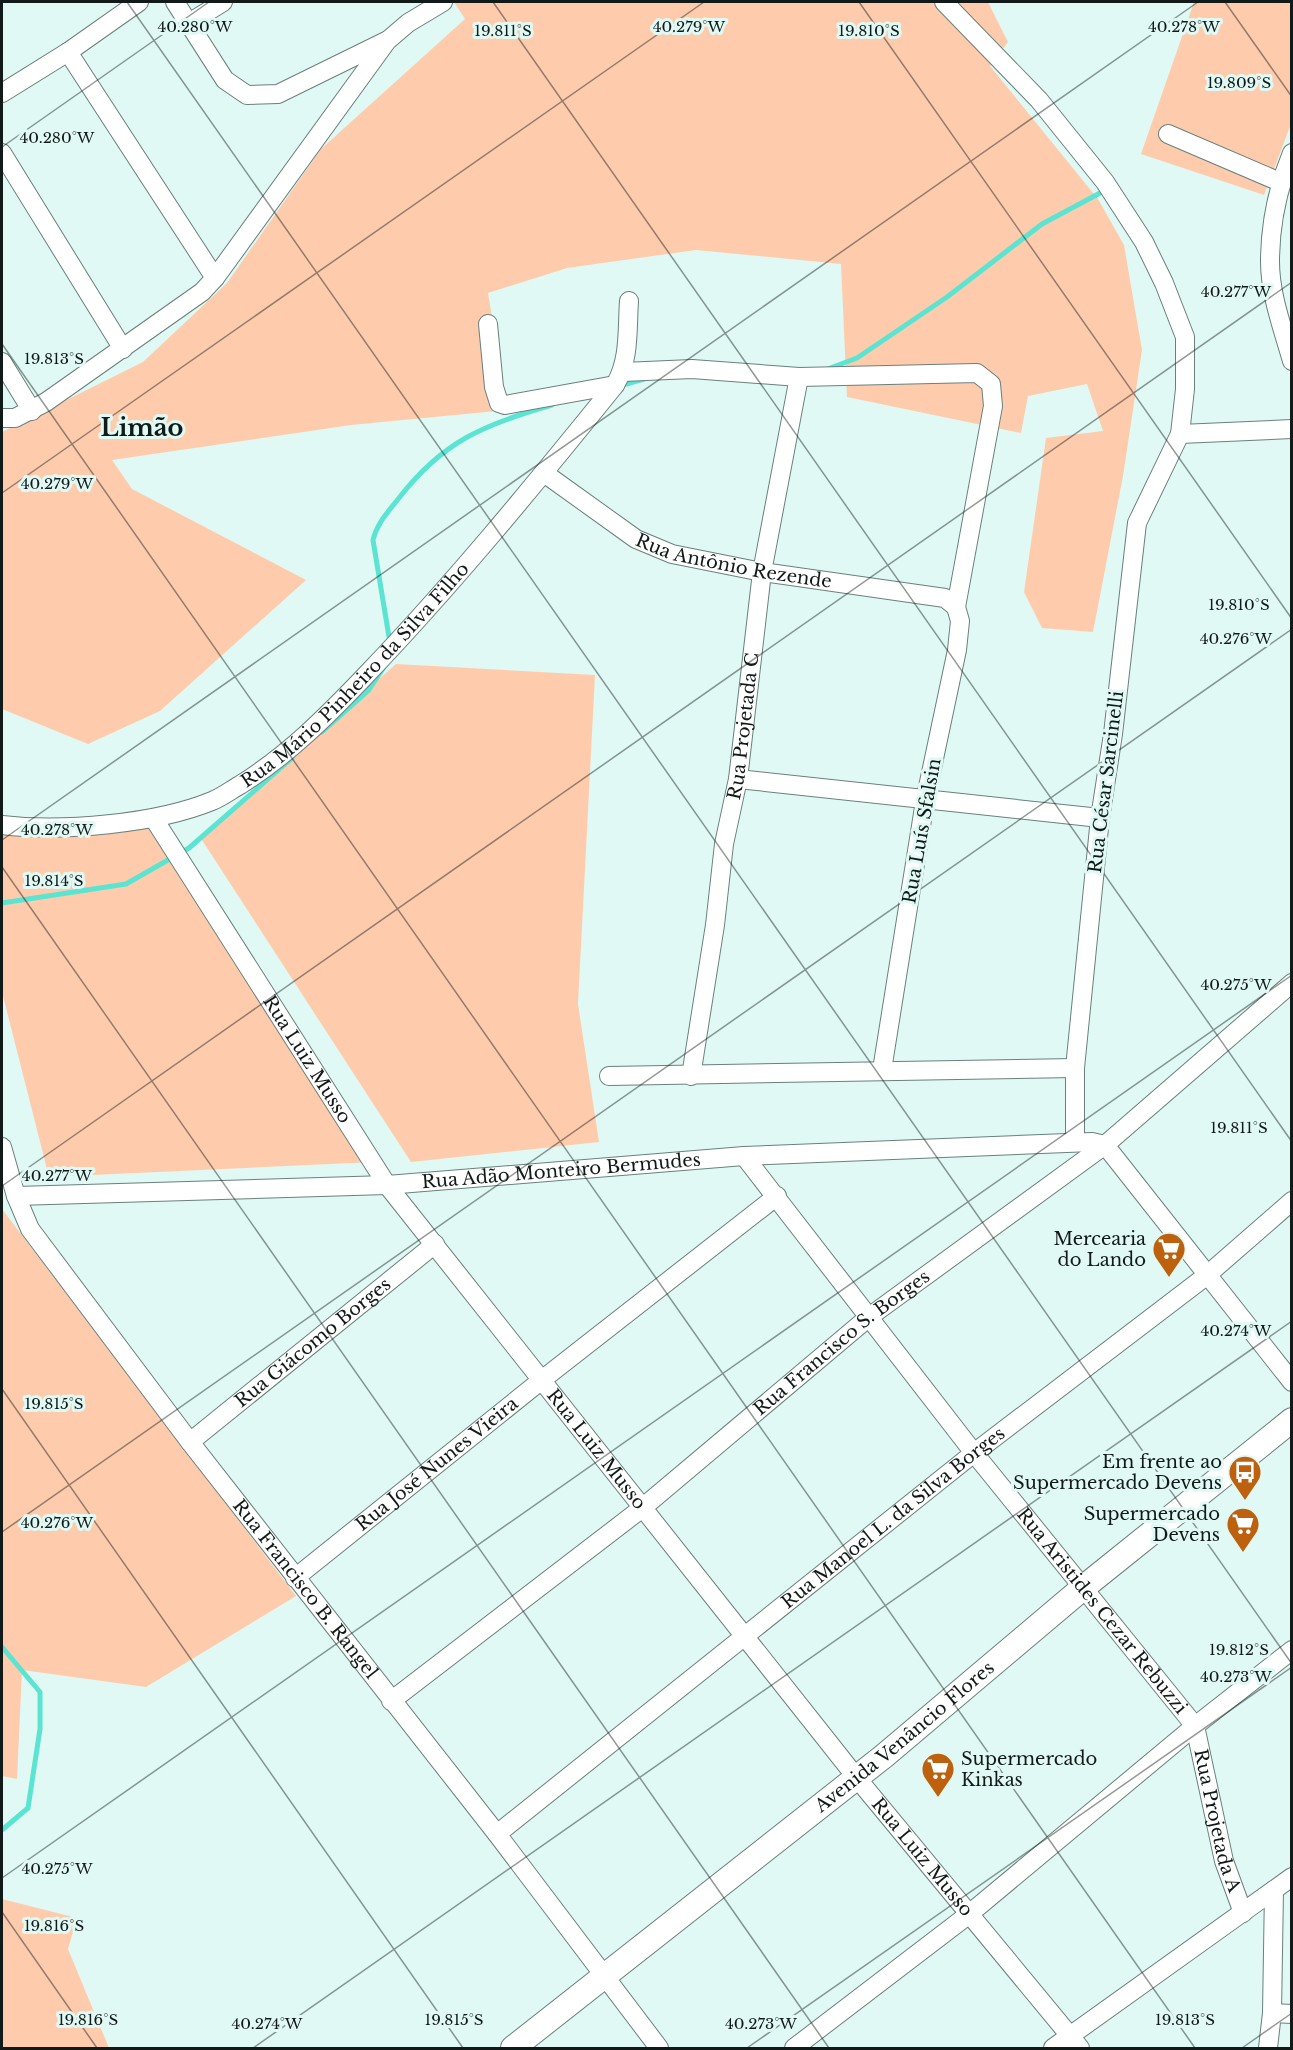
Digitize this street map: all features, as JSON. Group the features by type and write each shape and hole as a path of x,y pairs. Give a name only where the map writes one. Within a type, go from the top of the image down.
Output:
{"main road":[{"name":"Avenida Venâncio Flores","path":"513,2049 856,1777 1084,1587 1292,1420"}],"street":[{"path":"2,93 68,52 140,2"},
{"path":"175,2 225,80 246,95 278,94 387,41 408,24 443,2"},
{"path":"189,23 222,2"},
{"name":"Rua César Sarcinelli","path":"944,2 1039,100 1105,182 1144,242 1164,283 1185,337 1186,379 1180,434 1137,523 1113,734 1100,818 1075,1068 1075,1141"},
{"path":"2,418 15,418 32,411 188,304 215,278 387,41"},
{"path":"68,52 215,278"},
{"path":"1168,134 1280,182"},
{"path":"2,153 123,349"},
{"path":"1292,153 1280,182 1270,262 1276,300 1292,361"},
{"path":"619,378 629,301"},
{"name":"Rua Luís Sfalsin","path":"488,324 496,398 505,405 619,378 692,369 799,377 977,373 991,384 993,406 951,603 960,621 957,650 925,801 882,1070"},
{"path":"2,362 32,411"},
{"name":"Rua Projetada C","path":"692,1076 716,925 724,844 738,779 762,572 799,377"},
{"name":"Rua Mário Pinheiro da Silva Filho","path":"2,825 57,827 154,819 214,801 264,769 315,729 415,624 544,473 619,378"},
{"path":"1180,434 1292,429"},
{"name":"Rua Antônio Rezende","path":"544,473 636,539 672,554 762,572 951,603"},
{"path":"738,779 925,801 1100,818"},
{"name":"Rua Luiz Musso","path":"154,819 387,1185 543,1379 641,1509 856,1777 1075,2042"},
{"name":"Rua Francisco S. Borges","path":"391,1701 641,1509 869,1317 1105,1145 1292,983"},
{"path":"609,1076 1075,1068"},
{"name":"Rua Adão Monteiro Bermudes","path":"15,1196 387,1185 744,1156 1075,1141 1105,1145"},
{"path":"1105,1145 1206,1276 1292,1382"},
{"name":"Rua Francisco B. Rangel","path":"2,1147 15,1196 30,1229 190,1442 497,1834 659,2049"},
{"name":"Rua Aristides Cezar Rebuzzi","path":"744,1156 974,1453 1195,1726"},
{"name":"Rua José Nunes Vieira","path":"295,1578 543,1379 777,1196"},
{"name":"Rua Manoel L. da Silva Borges","path":"497,1834 974,1453 1206,1276 1292,1202"},
{"name":"Rua Giácomo Borges","path":"190,1442 435,1244"},
{"path":"794,2049 968,1915 1195,1726 1292,1650"},
{"name":"Rua Projetada A","path":"1195,1726 1221,1851 1243,1913"},
{"path":"1053,2049 1075,2042 1285,1883"},
{"path":"1268,2049 1285,1883"},
{"path":"1272,2013 1292,2014"}],"shaded area":[{"path":"454,2 988,2 1008,42 990,66 1098,199 1124,245 1142,350 1123,476 1093,632 1042,628 1024,592 1046,438 1103,431 1087,384 1028,396 1021,433 847,397 841,264 696,250 567,268 488,293 507,410 351,425 112,460 132,489 306,580 160,711 88,744 2,709 2,432 143,362 227,283 321,149 465,19"},
{"path":"1194,2 1291,2 1291,124 1264,195 1141,154"},
{"path":"396,664 595,675 578,1004 599,1142 411,1162 200,837"},
{"path":"153,827 374,1162 49,1177 2,992 2,833"},
{"path":"2,1209 296,1596 146,1687 22,1670 17,1779 2,1776"},
{"path":"2,1899 77,1918 68,1949 109,2048 2,2048"}],"waterway":[{"path":"825,370 857,358 947,297 1042,224 1100,193"},
{"path":"619,386 644,379"},
{"path":"390,643 373,540 383,518 415,478 449,449 486,428 552,405"},
{"path":"322,732 368,691 388,661"},
{"path":"2,903 126,884 189,848 292,758"},
{"path":"2,1647 40,1692 40,1729 28,1808 2,1830"}],"place":[{"name":"Mercearia do Lando","path":"1169,1278"},
{"name":"Em frente ao Supermercado Devens","path":"1245,1501"},
{"name":"Supermercado Devens","path":"1243,1553"},
{"name":"Supermercado Kinkas","path":"938,1798"}],"district":[{"name":"Limão","path":"142,428"}]}
